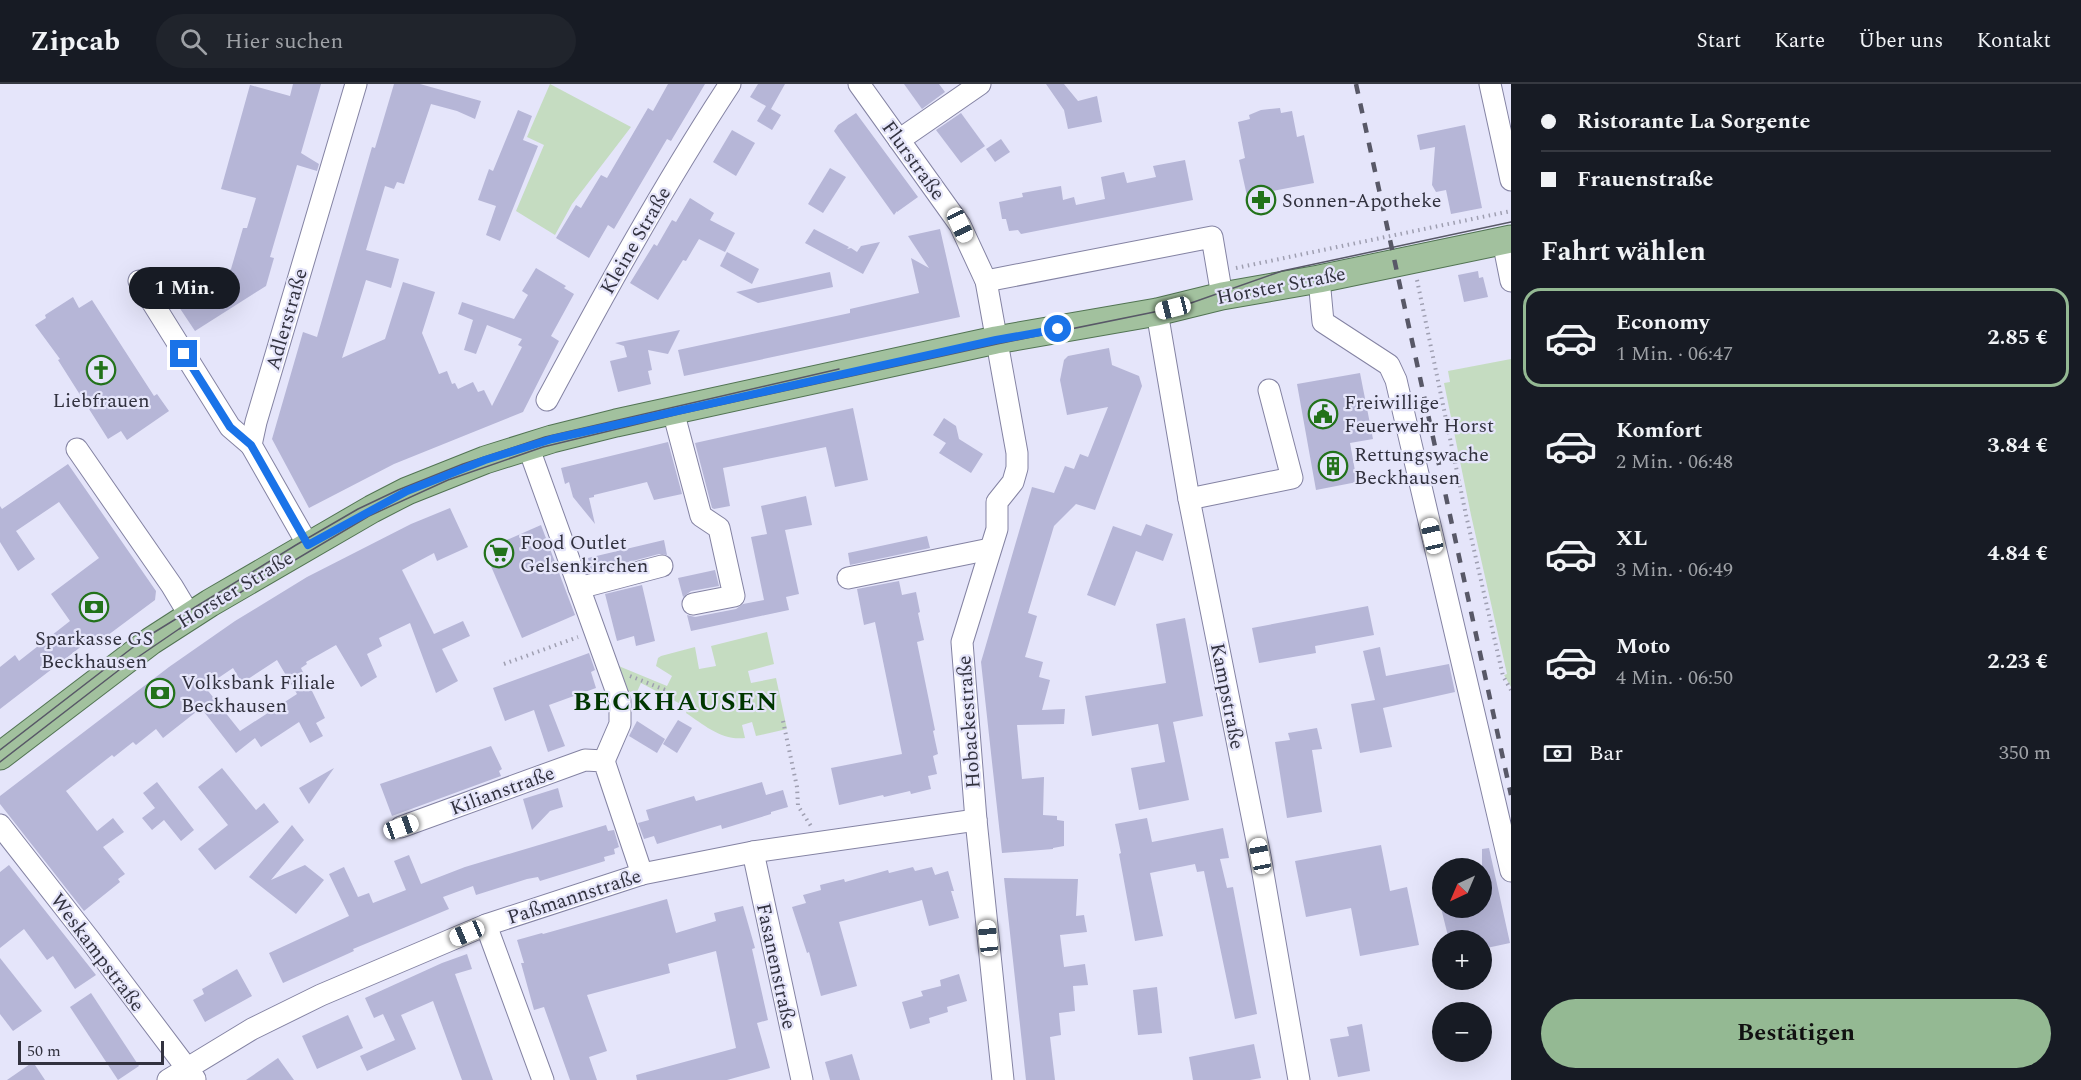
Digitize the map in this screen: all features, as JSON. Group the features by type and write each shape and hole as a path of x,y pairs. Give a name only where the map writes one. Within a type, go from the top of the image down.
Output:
{"main road":[{"name":"Horster Straße","path":"0,756 151,641 190,616 308,545 407,491 485,460 552,439 996,340 1157,312 1222,296 1319,279 1507,240"}],"street":[{"name":"Adlerstraße","path":"251,445 356,84"},
{"name":"Kleine Straße","path":"547,400 669,179 730,84"},
{"name":"Flurstraße","path":"859,84 960,225 986,281 996,340"},
{"path":"899,140 980,84"},
{"path":"1490,84 1511,180"},
{"path":"986,281 1212,237 1222,296"},
{"path":"1507,240 1511,281"},
{"path":"1319,279 1323,322 1389,365 1396,380 1511,871"},
{"path":"139,281 230,427 251,445 308,545"},
{"name":"Kampstraße","path":"1157,312 1189,500 1260,856 1299,1080"},
{"name":"Hobackestraße","path":"996,340 1017,453 1017,468 1013,482 997,502 997,529 962,642 976,820 1003,1080"},
{"path":"1189,500 1292,478 1269,390"},
{"path":"673,411 701,516 719,528 734,596 693,604"},
{"path":"528,446 620,700 620,724 604,761 642,874"},
{"path":"76,449 176,586 190,616"},
{"path":"848,578 990,549"},
{"path":"579,588 662,566"},
{"name":"Kilianstraße","path":"401,827 585,760 604,761"},
{"name":"Paßmannstraße","path":"168,1080 191,1074 252,1029 321,995 486,925 642,874 753,852 976,820"},
{"name":"Weskampstraße","path":"0,825 191,1074"},
{"name":"Fasanenstraße","path":"753,852 802,1080"},
{"path":"486,925 543,1080"}],"path":[{"path":"1233,269 1511,211"},
{"path":"1413,258 1468,526 1503,676 1511,690"},
{"path":"504,664 595,631"},
{"path":"611,673 633,676 668,691"},
{"path":"783,721 797,787 798,806 821,842"}],"green space":[{"path":"550,84 631,127 572,204 555,235 516,211 544,145 527,137"},
{"path":"1511,359 1511,687 1504,675 1507,674 1444,383 1450,382 1448,371"},
{"path":"767,632 774,664 748,671 751,683 776,678 787,729 756,736 752,722 742,725 745,738 721,735 686,713 688,708 641,683 636,694 626,690 615,663 667,686 672,676 656,666 661,656 695,647 699,669 716,666 711,646"}],"building":[{"path":"293,84 321,84 301,153 319,164 317,171 297,165 270,257 274,258 266,286 195,331 177,304 231,269 243,228 247,228 256,198 221,189 250,85 290,96"},
{"path":"394,84 420,84 481,101 475,119 431,104 404,184 397,182 394,189 385,186 366,250 399,259 391,288 366,280 342,358 385,339 403,282 435,292 422,333 439,374 447,371 452,384 455,383 458,389 473,382 478,392 484,390 492,406 522,347 518,345 522,339 487,325 476,354 464,350 473,320 458,314 462,302 514,319 528,295 522,291 536,268 566,286 564,288 574,294 551,336 559,341 523,412 394,464 309,508 272,439 303,332 317,337 372,147 375,148"},
{"path":"668,84 705,84 671,141 667,139 614,229 608,225 589,258 556,238 576,205 581,208 601,175 607,178 648,108 653,111"},
{"path":"758,84 785,84 771,109 781,115 772,130 757,121 766,106 750,97"},
{"path":"904,84 939,84 945,92 922,109"},
{"path":"1046,84 1064,84 1078,101 1097,96 1102,122 1068,129 1064,110"},
{"path":"1280,108 1281,113 1292,111 1297,137 1304,135 1314,183 1247,196 1239,160 1245,158 1238,122 1250,119 1249,115 1261,110"},
{"path":"518,110 532,116 523,140 538,146 500,241 486,235 496,206 478,200 489,169 493,171"},
{"path":"856,113 918,197 894,215 834,131 838,125"},
{"path":"961,113 985,146 961,163 936,130"},
{"path":"1465,125 1482,208 1451,214 1446,190 1436,192 1432,185 1435,147 1420,150 1417,135"},
{"path":"732,130 755,143 736,176 713,162"},
{"path":"1001,139 1010,152 995,162 986,149"},
{"path":"1185,160 1193,200 1021,234 1018,230 1009,231 1006,219 1002,219 999,202 1023,197 1022,193 1061,186 1063,200 1074,197 1076,205 1105,199 1101,177 1124,172 1127,183 1156,177 1153,166"},
{"path":"830,168 846,177 823,213 808,204"},
{"path":"690,198 714,213 710,220 735,233 725,252 699,239 658,300 630,283 654,244 657,246 672,220 676,222"},
{"path":"814,229 849,247 847,249 851,248 857,252 861,246 880,242 863,274 805,243"},
{"path":"940,229 960,317 684,376 678,350 850,313 850,309 919,293 911,258 929,268 908,236"},
{"path":"727,252 759,269 752,284 720,266"},
{"path":"1478,271 1479,278 1483,277 1488,297 1464,302 1458,275"},
{"path":"830,272 833,287 758,303 736,292"},
{"path":"73,297 79,308 92,300 154,396 157,394 169,411 127,440 121,431 108,439 58,360 60,359 35,325 46,318 45,315"},
{"path":"680,330 668,354 648,350 652,370 648,371 651,384 618,392 610,361 627,357 624,346 615,343"},
{"path":"1109,348 1112,365 1139,376 1142,386 1095,510 1076,504 1054,526 1028,613 1037,616 1025,657 1043,662 1039,677 1050,680 1042,710 1065,709 1064,724 1017,725 1022,779 1044,777 1043,815 1057,816 1057,820 1064,821 1064,846 1002,853 981,662 1032,487 1054,493 1065,466 1074,469 1080,454 1088,457 1108,407 1067,415 1060,380 1064,360 1068,356"},
{"path":"1360,373 1373,439 1350,443 1357,482 1316,490 1297,384"},
{"path":"853,408 868,480 835,487 826,447 723,468 730,506 712,508 695,443"},
{"path":"944,418 956,426 959,439 983,454 971,473 939,453 946,443 933,435"},
{"path":"668,442 682,494 654,500 647,482 594,495 589,498 595,524 573,497 569,482 565,484 561,468"},
{"path":"68,464 156,591 155,600 92,647 87,642 0,709 0,667 15,655 19,661 70,621 51,594 99,558 59,502 16,531 35,559 18,571 0,542 0,506 2,509"},
{"path":"806,496 812,525 785,530 799,594 786,597 789,610 691,631 687,615 695,617 736,609 743,604 764,600 751,537 767,534 761,506"},
{"path":"450,508 468,547 437,561 434,553 402,570 434,634 463,621 470,636 442,649 458,681 436,693 410,623 379,638 382,646 367,654 377,677 361,687 336,645 306,662 307,664 301,668 325,718 316,723 323,736 310,743 299,722 261,747 255,738 236,753 201,708 163,738 156,729 136,745 133,742 114,757 112,755 66,791 97,831 113,818 124,832 103,847 125,874 118,879 120,882 84,911 0,804 0,796 169,667 235,621 307,577 411,524","holes":["277,660 297,694 240,731 205,687 233,668 242,683"]},
{"path":"1146,524 1173,534 1163,561 1136,551 1115,606 1087,595 1113,526 1141,536"},
{"path":"541,525 575,615 522,638 484,550"},
{"path":"927,536 930,548 850,565 848,553"},
{"path":"664,540 667,555 659,554 591,572 588,558"},
{"path":"715,570 719,586 691,591 683,597 678,578"},
{"path":"899,581 902,595 916,592 920,612 918,613 924,640 917,642 935,730 933,731 938,754 933,756 937,774 928,776 931,789 911,794 910,791 884,797 883,795 839,805 831,768 902,754 875,622 864,625 857,589"},
{"path":"642,585 655,641 636,646 634,636 617,641 605,594"},
{"path":"1368,606 1374,635 1315,646 1316,653 1259,663 1252,628"},
{"path":"1185,618 1203,716 1173,722 1189,800 1139,810 1131,768 1165,762 1158,724 1092,736 1085,696 1166,683 1156,624"},
{"path":"1380,647 1386,676 1449,664 1455,692 1383,708 1392,747 1360,753 1351,704 1375,700 1363,651"},
{"path":"589,653 595,670 591,672 596,688 549,705 565,746 548,752 534,710 505,721 493,688"},
{"path":"678,720 692,728 677,753 663,744"},
{"path":"637,721 665,739 657,753 629,736"},
{"path":"1317,728 1322,749 1312,750 1322,812 1287,818 1275,742 1290,740 1288,733"},
{"path":"491,746 502,769 499,771 501,776 392,816 380,784"},
{"path":"222,768 256,810 264,803 279,822 215,870 198,849 228,825 198,787"},
{"path":"334,768 309,804 299,788"},
{"path":"157,782 194,830 181,841 164,820 152,830 142,818 155,808 143,793"},
{"path":"762,782 766,795 783,790 788,807 722,829 721,825 657,844 654,836 644,839 638,823 649,820 646,810 694,796 696,801"},
{"path":"558,788 563,807 550,811 532,830 523,799"},
{"path":"1147,818 1152,842 1223,828 1229,858 1220,859 1227,888 1233,887 1257,1014 1235,1019 1204,871 1197,872 1195,864 1150,873 1163,936 1135,941 1115,824"},
{"path":"292,825 304,840 271,880 305,865 324,880 296,914 249,877"},
{"path":"606,825 608,831 614,830 619,847 614,849 615,854 604,857 605,861 540,881 538,877 527,879 476,895 473,886 443,897 449,909 353,949 354,951 283,983 269,953 349,916 329,874 344,867 358,897 369,893 373,903 406,890 394,861 409,855 421,884 465,867"},
{"path":"1381,845 1390,891 1407,887 1419,945 1360,956 1351,908 1306,917 1295,861"},
{"path":"1489,848 1491,858 1482,858 1482,849"},
{"path":"1492,862 1510,943 1492,947 1492,930 1446,930 1444,918 1492,918"},
{"path":"9,865 96,975 75,989 53,956 47,960 24,929 0,948 0,872"},
{"path":"913,867 915,871 932,867 935,875 948,871 959,918 929,926 922,900 839,922 857,986 821,996 809,952 807,953 792,907 806,903 803,895 821,890 820,885 844,879 845,882 888,870 889,873"},
{"path":"1004,878 1078,879 1076,916 1084,915 1087,932 1060,935 1064,967 1085,964 1088,985 1073,986 1075,1011 1059,1013 1061,1035 1050,1037 1055,1080 1026,1080"},
{"path":"667,899 676,933 716,921 714,913 743,906 755,948 752,949 768,1020 757,1023 770,1068 727,1080 637,1080 636,1075 736,1048 716,951 668,964 670,973 587,995 607,1051 589,1057 597,1080 570,1080 544,1007 534,1010 517,940"},
{"path":"467,954 472,969 455,974 493,1080 462,1080 433,1001 401,1015 416,1049 367,1071 360,1056 395,1040 383,1014 374,1018 365,998"},
{"path":"0,958 42,1011 13,1031 0,1014"},
{"path":"237,969 252,996 205,1022 193,1000 204,994 202,989"},
{"path":"959,974 967,1001 947,1007 948,1012 929,1018 930,1023 910,1029 902,1002 923,996 921,991 941,986 940,980"},
{"path":"1157,987 1162,1033 1138,1035 1133,990"},
{"path":"91,993 139,1066 118,1080 70,1007"},
{"path":"348,1015 363,1048 317,1069 302,1036"},
{"path":"1362,1024 1370,1071 1338,1077 1330,1039 1349,1036 1347,1027"},
{"path":"1254,1044 1261,1078 1193,1080 1189,1057"},
{"path":"852,1054 860,1080 830,1080 825,1062"},
{"path":"278,1058 294,1080 246,1080"},
{"path":"33,1062 45,1080 7,1080"}],"tram line":[{"path":"0,762 119,670 179,629 369,516 448,480 543,447 679,414 997,344 1169,309 1282,271 1511,222"},
{"path":"0,750 145,638 296,545 358,509 398,490 463,464 545,437 839,369"}],"railway":[{"path":"1356,84 1511,795"}],"place":[{"name":"Sonnen-Apotheke","path":"1261,200"},
{"name":"Liebfrauen","path":"101,370"},
{"name":"Freiwillige Feuerwehr Horst","path":"1323,414"},
{"name":"Rettungswache Beckhausen","path":"1333,466"},
{"name":"Food Outlet Gelsenkirchen","path":"499,553"},
{"name":"Sparkasse GS Beckhausen","path":"94,607"},
{"name":"Volksbank Filiale Beckhausen","path":"160,693"}],"district":[{"name":"BECKHAUSEN","path":"676,701"}],"route":[{"path":"184,354 230,427 251,445 308,545 407,491 485,460 552,439 996,340 1058,329"}]}
